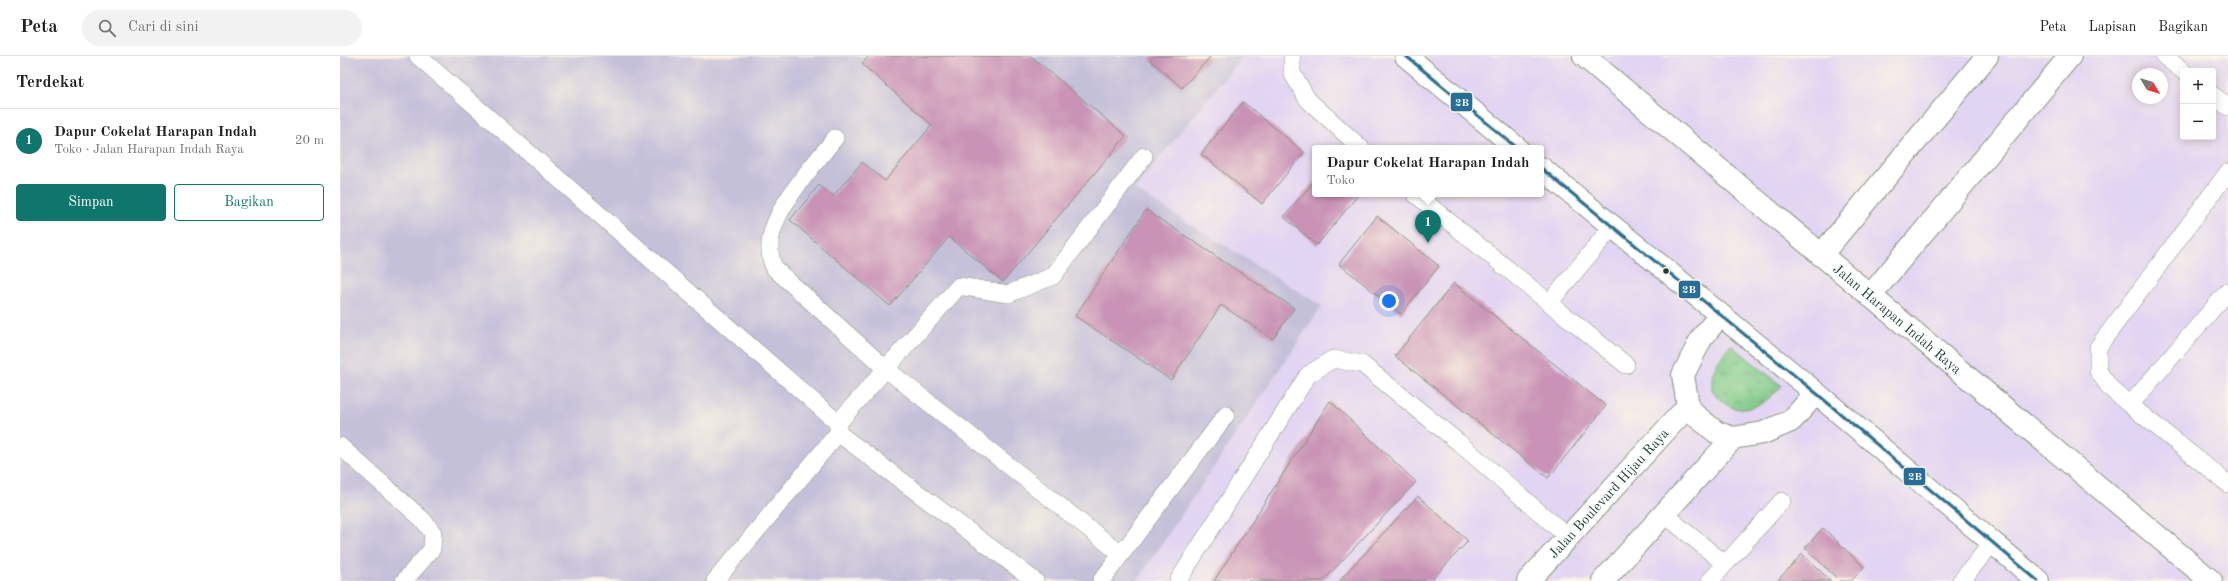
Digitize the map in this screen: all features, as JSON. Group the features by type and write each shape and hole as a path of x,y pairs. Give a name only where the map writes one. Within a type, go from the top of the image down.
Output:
{"street":[{"path":"1406,56 1513,145"},
{"name":"Jalan Harapan Indah Raya","path":"1584,56 2211,581"},
{"path":"1821,255 1987,56"},
{"path":"1870,296 2070,56"},
{"path":"1544,170 1816,394 2038,581"},
{"path":"1720,316 1701,340 1683,375 1688,406 1695,415 1716,432 1733,438 1763,433 1791,421 1816,394"},
{"name":"Jalan Boulevard Hijau Raya","path":"1528,581 1688,406"},
{"path":"1603,581 1733,438"}],"lane":[{"path":"418,56 838,428 1035,581"},
{"path":"1292,56 1292,73 1308,100 1358,145"},
{"path":"2164,56 2180,69"},
{"path":"2216,97 2228,107"},
{"path":"835,138 781,209 770,234 770,259 775,269 886,369 1121,554"},
{"path":"715,581 886,369 959,286 1008,294 1053,276 1144,156"},
{"path":"2228,172 2098,347 2098,371 2110,388 2228,484"},
{"path":"1419,197 1626,365"},
{"path":"1550,302 1612,227"},
{"path":"2130,405 2228,291"},
{"path":"1178,581 1308,374 1333,359 1362,364 1458,442 1568,537"},
{"path":"1101,581 1226,415"},
{"path":"340,446 423,520 433,533 432,549 404,581"},
{"path":"1710,581 1782,501"},
{"path":"1664,514 1725,564"},
{"path":"1962,581 1992,542"}],"shaded area":[{"path":"340,56 1243,56 1134,189 1322,306 1137,581 340,581"},
{"path":"1243,56 2228,56 2228,581 1137,581 1322,306 1134,189"}],"green space":[{"path":"1731,345 1782,386 1774,394 1757,406 1739,409 1730,407 1721,401 1713,392 1713,373 1719,361"}],"building":[{"path":"869,56 1031,56 1126,136 1003,282 949,237 890,306 790,220 819,185 833,196 862,162 885,181 932,125 862,64"},
{"path":"1153,56 1211,56 1182,88 1150,60"},
{"path":"1243,102 1304,152 1262,204 1201,154"},
{"path":"1312,184 1312,197 1357,197 1317,245 1284,217"},
{"path":"1146,210 1294,308 1273,339 1221,305 1171,380 1075,316"},
{"path":"1377,216 1439,266 1401,314 1339,264"},
{"path":"1454,283 1606,406 1548,478 1395,356"},
{"path":"1330,401 1416,482 1323,581 1214,581"},
{"path":"1418,496 1468,541 1431,581 1339,581"},
{"path":"1823,528 1864,567 1851,581 1840,581 1805,548"},
{"path":"1802,554 1831,581 1777,581"}],"transit line":[{"name":"2B","path":"1406,56 1513,145"},
{"name":"2B","path":"1544,170 1816,393 2038,581"}],"place":[{"name":"Dapur Cokelat Harapan Indah","path":"1428,243"}]}
